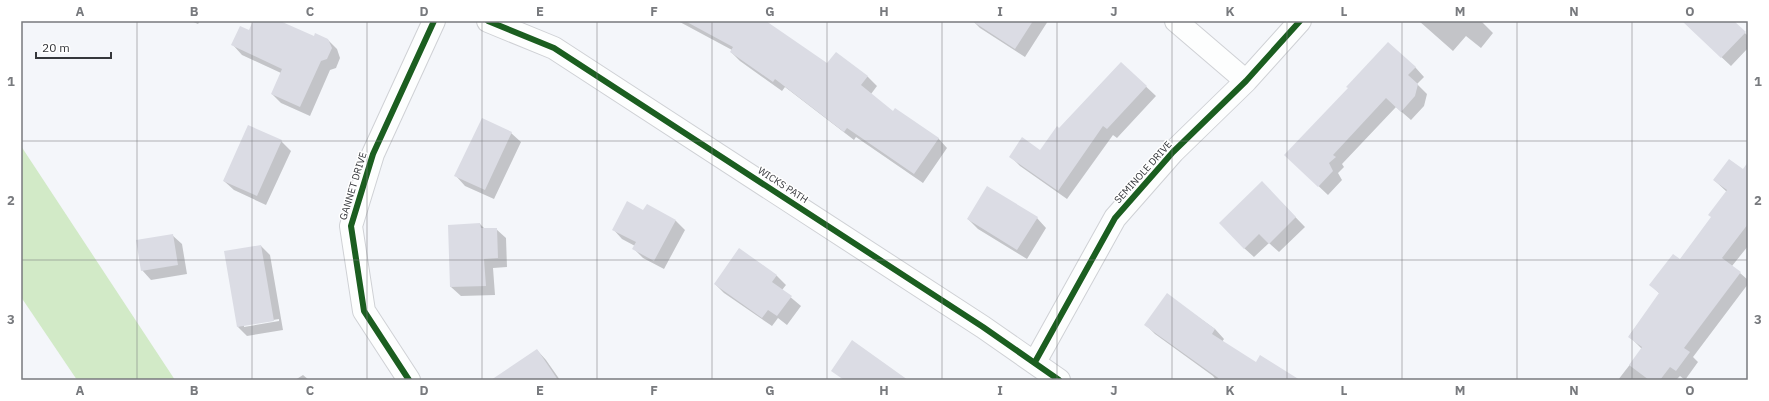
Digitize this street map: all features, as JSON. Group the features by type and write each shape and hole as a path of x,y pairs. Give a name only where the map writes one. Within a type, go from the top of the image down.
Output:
{"street":[{"name":"GANNET DRIVE","path":"409,380 364,311 351,226 373,154 434,21"},
{"name":"WICKS PATH","path":"488,21 554,48 970,318 1059,380"},
{"path":"1176,21 1246,81"},
{"name":"SEMINOLE DRIVE","path":"1035,362 1115,218 1173,152 1246,81 1300,21"}],"green space":[{"path":"21,146 175,380 77,380 21,297"}],"building":[{"path":"253,21 280,21 314,36 315,33 328,39 332,48 327,59 321,61 300,107 271,94 282,69 231,45 240,26 249,30"},
{"path":"685,21 766,21 827,63 836,52 868,76 861,85 893,111 895,108 939,138 914,174 847,128 844,132 775,79 773,82 730,52 733,47"},
{"path":"972,21 1033,21 1015,49"},
{"path":"1682,21 1734,21 1746,32 1721,58"},
{"path":"1388,42 1416,67 1408,75 1418,84 1415,96 1401,112 1386,98 1333,155 1336,157 1329,163 1333,171 1318,187 1284,155 1348,88 1346,87"},
{"path":"1121,62 1147,86 1107,129 1103,126 1058,191 1009,157 1022,137 1040,150 1057,126 1059,128"},
{"path":"482,118 512,132 485,190 454,176"},
{"path":"248,125 282,140 257,196 223,181"},
{"path":"1729,159 1743,169 1748,162 1748,224 1722,258 1741,272 1684,348 1690,352 1676,371 1670,367 1660,380 1649,380 1629,365 1642,347 1628,337 1659,293 1649,285 1673,254 1680,259 1711,217 1708,215 1727,190 1713,180"},
{"path":"1262,181 1296,217 1269,244 1259,234 1244,249 1219,223"},
{"path":"987,186 1038,217 1017,250 967,219"},
{"path":"627,201 643,210 647,204 676,220 654,261 632,249 636,242 612,230"},
{"path":"480,223 481,228 497,228 498,258 484,259 486,286 450,287 448,225"},
{"path":"173,234 178,265 141,271 136,240"},
{"path":"261,245 274,321 237,327 224,251"},
{"path":"739,248 777,275 772,282 792,296 777,316 768,310 762,318 714,284"},
{"path":"1167,293 1215,329 1212,334 1256,362 1260,355 1300,380 1221,380 1144,325"},
{"path":"852,340 908,380 844,380 831,371"},
{"path":"537,349 558,380 491,380"}],"cycle path":[{"path":"409,380 364,311 351,226 373,154 434,21"},
{"path":"488,21 554,48 983,327 1059,380"},
{"path":"1035,362 1115,218 1173,152 1246,81 1300,21"}]}
